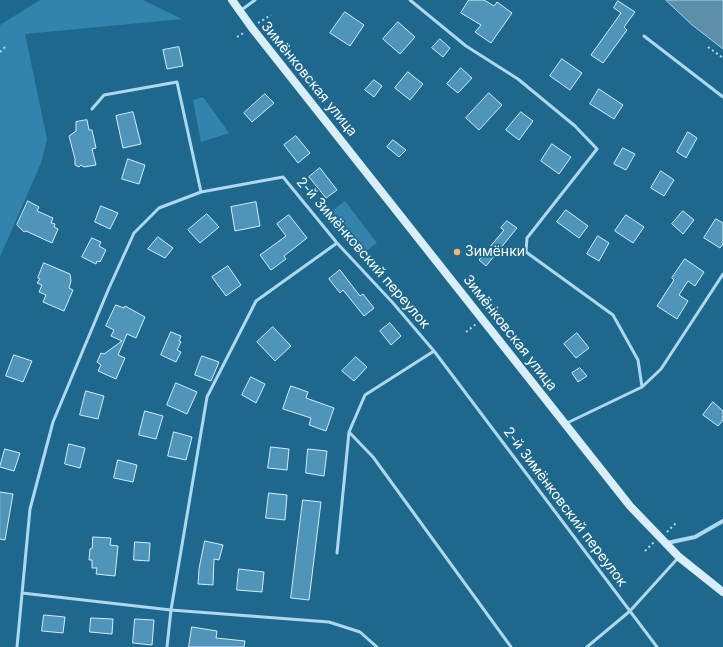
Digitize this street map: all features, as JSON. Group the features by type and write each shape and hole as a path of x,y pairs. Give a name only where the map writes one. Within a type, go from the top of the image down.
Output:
{"main road":[{"name":"Зимёнковская улица","path":"232,0 252,28 630,506 679,557 723,592"}],"street":[{"path":"666,543 695,537 723,521"}],"lane":[{"path":"240,11 255,0"},
{"path":"410,0 466,46 518,79 575,126 597,149 527,238 526,252 613,315 638,360 642,388"},
{"path":"644,36 723,97"},
{"path":"92,109 104,95 177,82 201,192"},
{"name":"2-й Зимёнковский переулок","path":"17,647 30,509 53,422 109,288 134,233 159,208 201,192 282,177 336,243 394,304 434,351 658,647"},
{"path":"167,647 171,610 207,397 256,301 336,243"},
{"path":"565,424 642,388 661,369 723,274"},
{"path":"337,553 349,432 365,395 434,351"},
{"path":"349,432 372,457 511,647"},
{"path":"587,647 630,611 679,557"},
{"path":"22,593 171,610 329,622 360,632 377,647"}],"path":[{"path":"0,52 6,46"},
{"path":"708,47 723,58"}],"shaded area":[{"path":"40,0 143,0 182,19 25,34 47,139 41,163 0,257 0,25"},
{"path":"666,0 723,0 723,49 691,24"},
{"path":"203,97 229,133 201,142 193,100"},
{"path":"345,201 377,243 361,255 328,214"}],"building":[{"path":"469,0 484,0 494,6 497,2 512,13 491,43 475,32 481,25 461,13"},
{"path":"618,1 635,12 624,27 627,30 603,63 591,55 621,13 614,8"},
{"path":"345,12 364,25 350,46 330,33"},
{"path":"398,22 415,37 400,54 383,39"},
{"path":"440,39 450,48 443,57 432,48"},
{"path":"179,47 183,66 167,69 163,50"},
{"path":"562,59 582,73 570,90 550,76"},
{"path":"461,68 472,78 458,93 447,84"},
{"path":"408,72 423,84 410,100 395,88"},
{"path":"374,80 382,86 374,97 365,90"},
{"path":"599,89 623,105 614,119 590,104"},
{"path":"489,93 502,105 479,130 466,118"},
{"path":"265,94 274,103 252,122 244,113"},
{"path":"133,112 141,144 123,148 116,116"},
{"path":"521,112 533,121 519,140 506,130"},
{"path":"87,120 89,130 92,130 96,148 92,149 96,165 84,167 81,165 79,167 75,165 75,159 69,136 76,131 76,122"},
{"path":"688,132 697,138 686,158 677,152"},
{"path":"296,136 310,153 298,163 284,145"},
{"path":"393,140 406,150 399,157 387,147"},
{"path":"552,144 571,157 559,174 541,161"},
{"path":"623,148 635,154 626,170 614,164"},
{"path":"128,159 145,165 139,184 122,179"},
{"path":"320,168 337,190 326,198 309,177"},
{"path":"661,171 674,180 664,196 651,188"},
{"path":"28,201 39,207 37,211 53,218 51,223 55,224 54,227 58,229 52,243 26,231 24,232 17,225"},
{"path":"256,202 260,226 235,231 231,207"},
{"path":"101,206 118,213 110,229 95,222"},
{"path":"566,210 588,226 579,238 557,222"},
{"path":"683,211 694,220 683,234 672,224"},
{"path":"207,214 219,227 200,243 188,230"},
{"path":"289,215 307,238 284,256 286,259 271,270 260,255 286,236 277,224"},
{"path":"626,215 644,227 633,243 615,231"},
{"path":"716,219 723,223 723,244 720,248 704,238"},
{"path":"507,221 517,228 486,266 479,260 504,230 501,228"},
{"path":"598,236 609,243 599,261 587,254"},
{"path":"158,237 173,248 165,258 148,249"},
{"path":"92,238 101,242 99,246 106,250 100,262 97,261 96,264 82,257"},
{"path":"685,259 704,272 695,286 688,281 679,295 688,301 677,319 657,306 674,280 672,278"},
{"path":"44,263 70,274 71,281 69,288 73,290 64,311 43,302 46,295 39,292 42,285 37,283 40,279 38,278"},
{"path":"228,266 241,285 226,296 212,277"},
{"path":"340,270 360,296 363,294 374,308 364,316 343,290 340,293 329,279"},
{"path":"116,305 124,308 125,306 145,317 136,338 127,334 118,355 125,358 116,379 98,371 101,365 97,362 101,353 104,354 122,341 111,336 114,330 106,326"},
{"path":"390,323 401,336 391,345 380,331"},
{"path":"273,327 291,346 275,361 257,342"},
{"path":"171,332 181,336 179,341 181,342 177,350 181,352 176,362 161,355"},
{"path":"577,333 589,348 576,358 564,344"},
{"path":"14,355 32,361 23,382 6,376"},
{"path":"202,356 219,362 211,381 195,375"},
{"path":"356,357 367,367 354,381 342,371"},
{"path":"580,368 587,376 578,382 572,373"},
{"path":"251,377 265,384 256,403 242,395"},
{"path":"176,383 197,392 187,414 167,405"},
{"path":"291,386 308,392 306,398 334,408 326,431 309,425 311,418 283,409"},
{"path":"86,391 104,396 98,419 80,415"},
{"path":"713,402 723,411 723,420 718,426 703,415"},
{"path":"145,411 163,416 156,439 139,435"},
{"path":"174,432 192,437 186,460 168,456"},
{"path":"69,444 85,448 80,468 65,464"},
{"path":"271,447 289,449 287,470 268,468"},
{"path":"5,449 20,453 14,471 0,467"},
{"path":"308,449 327,451 324,476 306,473"},
{"path":"118,460 137,465 133,482 114,478"},
{"path":"0,492 13,494 5,540 0,539"},
{"path":"269,493 287,495 285,520 266,518"},
{"path":"303,500 321,502 309,600 291,598"},
{"path":"93,537 111,538 110,545 118,546 115,576 96,574 97,568 92,568 92,560 89,560"},
{"path":"205,541 223,545 219,560 214,559 213,585 198,584 199,569"},
{"path":"135,542 150,543 149,561 134,560"},
{"path":"239,569 264,572 262,592 237,590"},
{"path":"44,615 65,617 63,633 42,631"},
{"path":"91,618 113,619 112,634 90,632"},
{"path":"135,619 154,620 152,645 133,643"},
{"path":"192,627 217,631 216,638 245,641 244,647 189,647"}],"place":[{"name":"Зимёнки","path":"457,252"}]}
